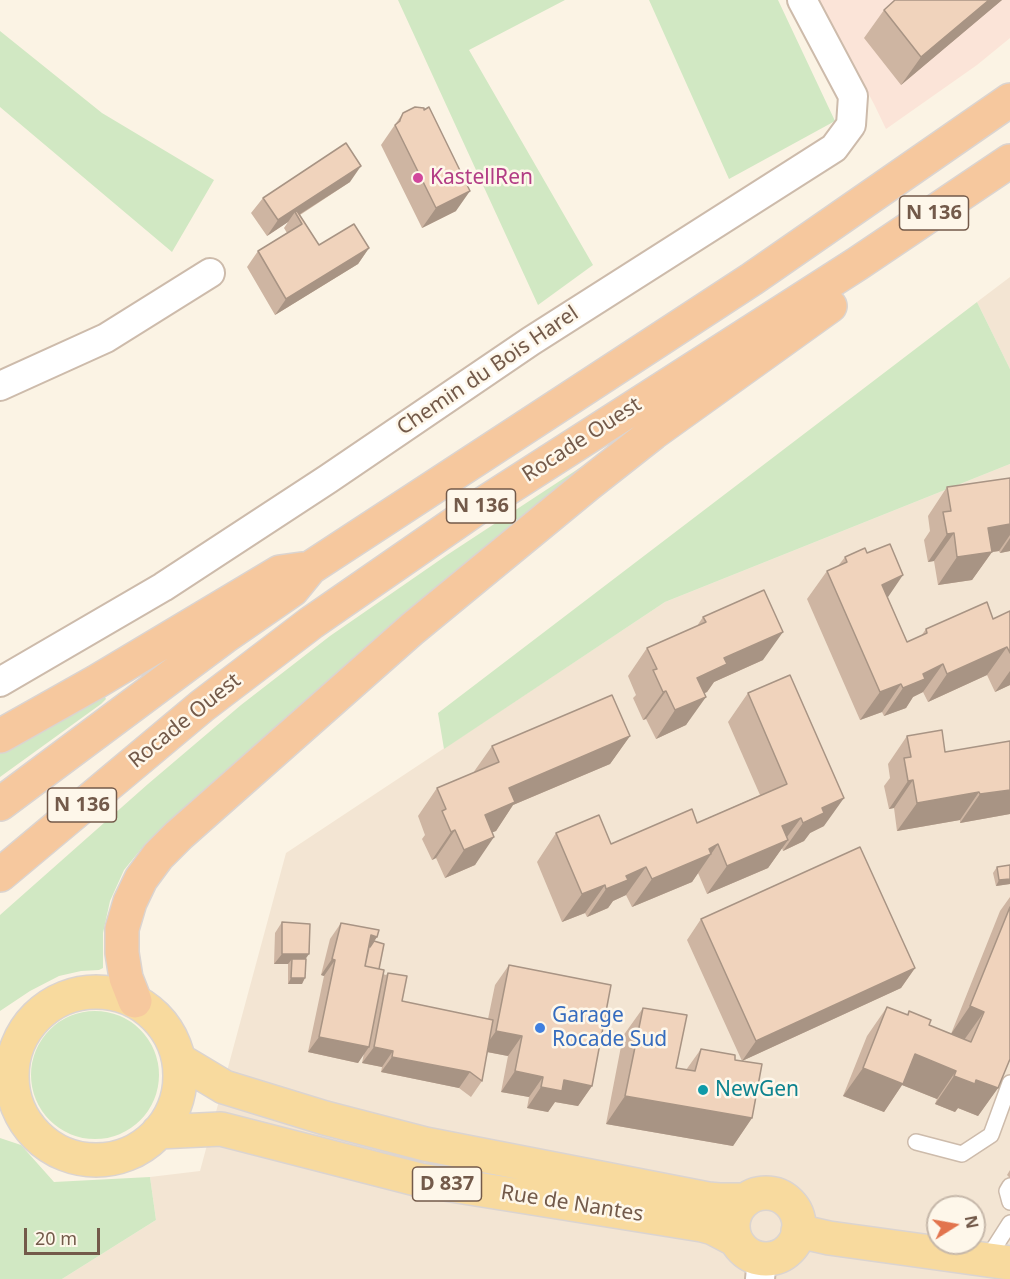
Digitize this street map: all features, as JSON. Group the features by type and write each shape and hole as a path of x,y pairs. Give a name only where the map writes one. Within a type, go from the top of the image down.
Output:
{"highway":[{"name":"Rocade Ouest","path":"0,804 224,637 292,590 310,568 752,279 1010,100"},
{"name":"Rocade Ouest","path":"0,875 202,706 311,623 483,504 857,264 1010,161"},
{"path":"135,1001 126,978 122,953 122,929 130,902 141,879 158,856 412,629 586,485 756,358 846,296 857,264"},
{"path":"0,736 96,682 280,572 310,568"}],"main road":[{"path":"90,991 106,992 135,1001 153,1014 167,1030 179,1060 179,1091 175,1106 168,1120 147,1143 120,1157 105,1160 75,1158 60,1152 13,1122 18,1108 11,1076 18,1043 13,1033 47,1006 75,994 90,991"},
{"name":"Rue de Nantes","path":"179,1060 224,1088 425,1144 708,1199 746,1200"},
{"name":"Rue de Nantes","path":"158,1132 220,1129 420,1180 702,1225 736,1240"},
{"path":"755,1194 777,1195 794,1209 798,1220 798,1231 790,1249 772,1258 761,1269 736,1240 733,1229 734,1218 738,1208 755,1194"},
{"path":"798,1231 829,1238 998,1261"}],"street":[{"name":"Chemin du Bois Harel","path":"0,682 182,575 531,341 834,148 851,125 853,96 802,0"},
{"path":"0,386 106,338 210,273"}],"lane":[{"path":"916,1142 962,1154 991,1135 1010,1083"},
{"path":"1010,1186 1007,1191 1010,1202"},
{"path":"998,1261 1010,1223"}],"shaded area":[{"path":"817,0 1010,0 1010,38 977,65 886,129"},
{"path":"1010,277 1010,369 977,302"},
{"path":"1010,464 1010,1279 62,1279 156,1220 150,1177 200,1171 286,853 665,602"}],"green space":[{"path":"398,0 565,0 469,50 593,265 538,305"},
{"path":"649,0 778,0 835,121 729,179"},
{"path":"0,31 102,113 214,180 172,252 0,107"},
{"path":"977,302 1010,369 1010,464 665,602 444,749 438,713"},
{"path":"613,446 237,771 190,803 146,843 124,870 110,901 103,933 103,968 59,976 30,991 0,1011 0,915 241,705 330,636 447,555"},
{"path":"100,688 106,699 101,704 0,777 0,744"},
{"path":"95,1011 119,1016 140,1030 154,1051 159,1075 154,1099 140,1120 119,1134 95,1139 71,1134 50,1120 36,1099 31,1075 36,1051 50,1030 71,1016"},
{"path":"0,1138 21,1145 54,1182 150,1177 156,1220 62,1279 0,1279"}],"building":[{"path":"895,0 989,0 921,57 884,10"},
{"path":"415,107 424,108 424,110 429,107 470,191 436,208 395,125 400,121 403,113"},
{"path":"346,143 361,166 278,220 263,198"},
{"path":"297,211 319,245 354,224 369,248 286,299 258,251 302,224 295,212"},
{"path":"1010,478 1010,524 988,528 992,552 957,557 954,533 947,534 943,512 951,511 947,487"},
{"path":"890,544 903,575 882,585 907,642 927,633 926,629 987,602 993,619 1010,611 1010,653 1007,647 947,674 943,664 923,674 925,679 903,688 901,684 880,692 827,571 847,562 845,557 865,548 867,553"},
{"path":"764,590 783,632 724,658 727,664 697,678 706,697 675,710 666,691 663,692 653,670 657,669 647,648 706,622 703,617"},
{"path":"790,675 844,798 822,808 824,813 803,823 801,818 782,826 788,840 727,866 718,844 709,849 711,854 652,879 646,867 626,876 628,880 606,889 605,885 582,894 556,833 599,815 611,844 692,809 697,823 787,784 748,693"},
{"path":"612,695 630,736 509,788 515,802 485,815 494,837 464,850 455,830 451,832 442,811 446,809 437,788 499,762 492,746"},
{"path":"942,730 945,752 1010,741 1010,790 980,794 979,792 917,803 913,780 908,781 904,758 911,757 907,736"},
{"path":"860,847 915,968 756,1041 701,919"},
{"path":"1010,865 1010,879 999,880 997,867"},
{"path":"1010,907 1010,1059 998,1088 976,1080 975,1084 954,1076 956,1071 915,1054 903,1084 863,1068 887,1007 908,1015 909,1011 931,1020 929,1025 971,1042 984,1012 970,1006"},
{"path":"282,922 310,924 309,954 282,954"},
{"path":"341,923 379,930 377,937 371,935 365,966 384,970 369,1047 319,1037 335,960 332,959"},
{"path":"374,941 384,944 379,969 365,966 369,947"},
{"path":"292,959 306,959 305,978 291,978"},
{"name":"Garage Rocade Sud","path":"509,965 611,985 592,1086 564,1080 562,1091 541,1087 543,1077 515,1071 522,1036 496,1031"},
{"path":"388,973 407,976 402,1001 493,1020 482,1081 470,1072 392,1057 393,1051 374,1047"},
{"path":"643,1008 687,1015 676,1068 695,1071 701,1049 735,1055 735,1060 762,1064 752,1118 625,1096"}],"place":[{"name":"KastellRen","path":"418,178"},
{"name":"Garage Rocade Sud","path":"540,1028"},
{"name":"NewGen","path":"703,1090"}]}
